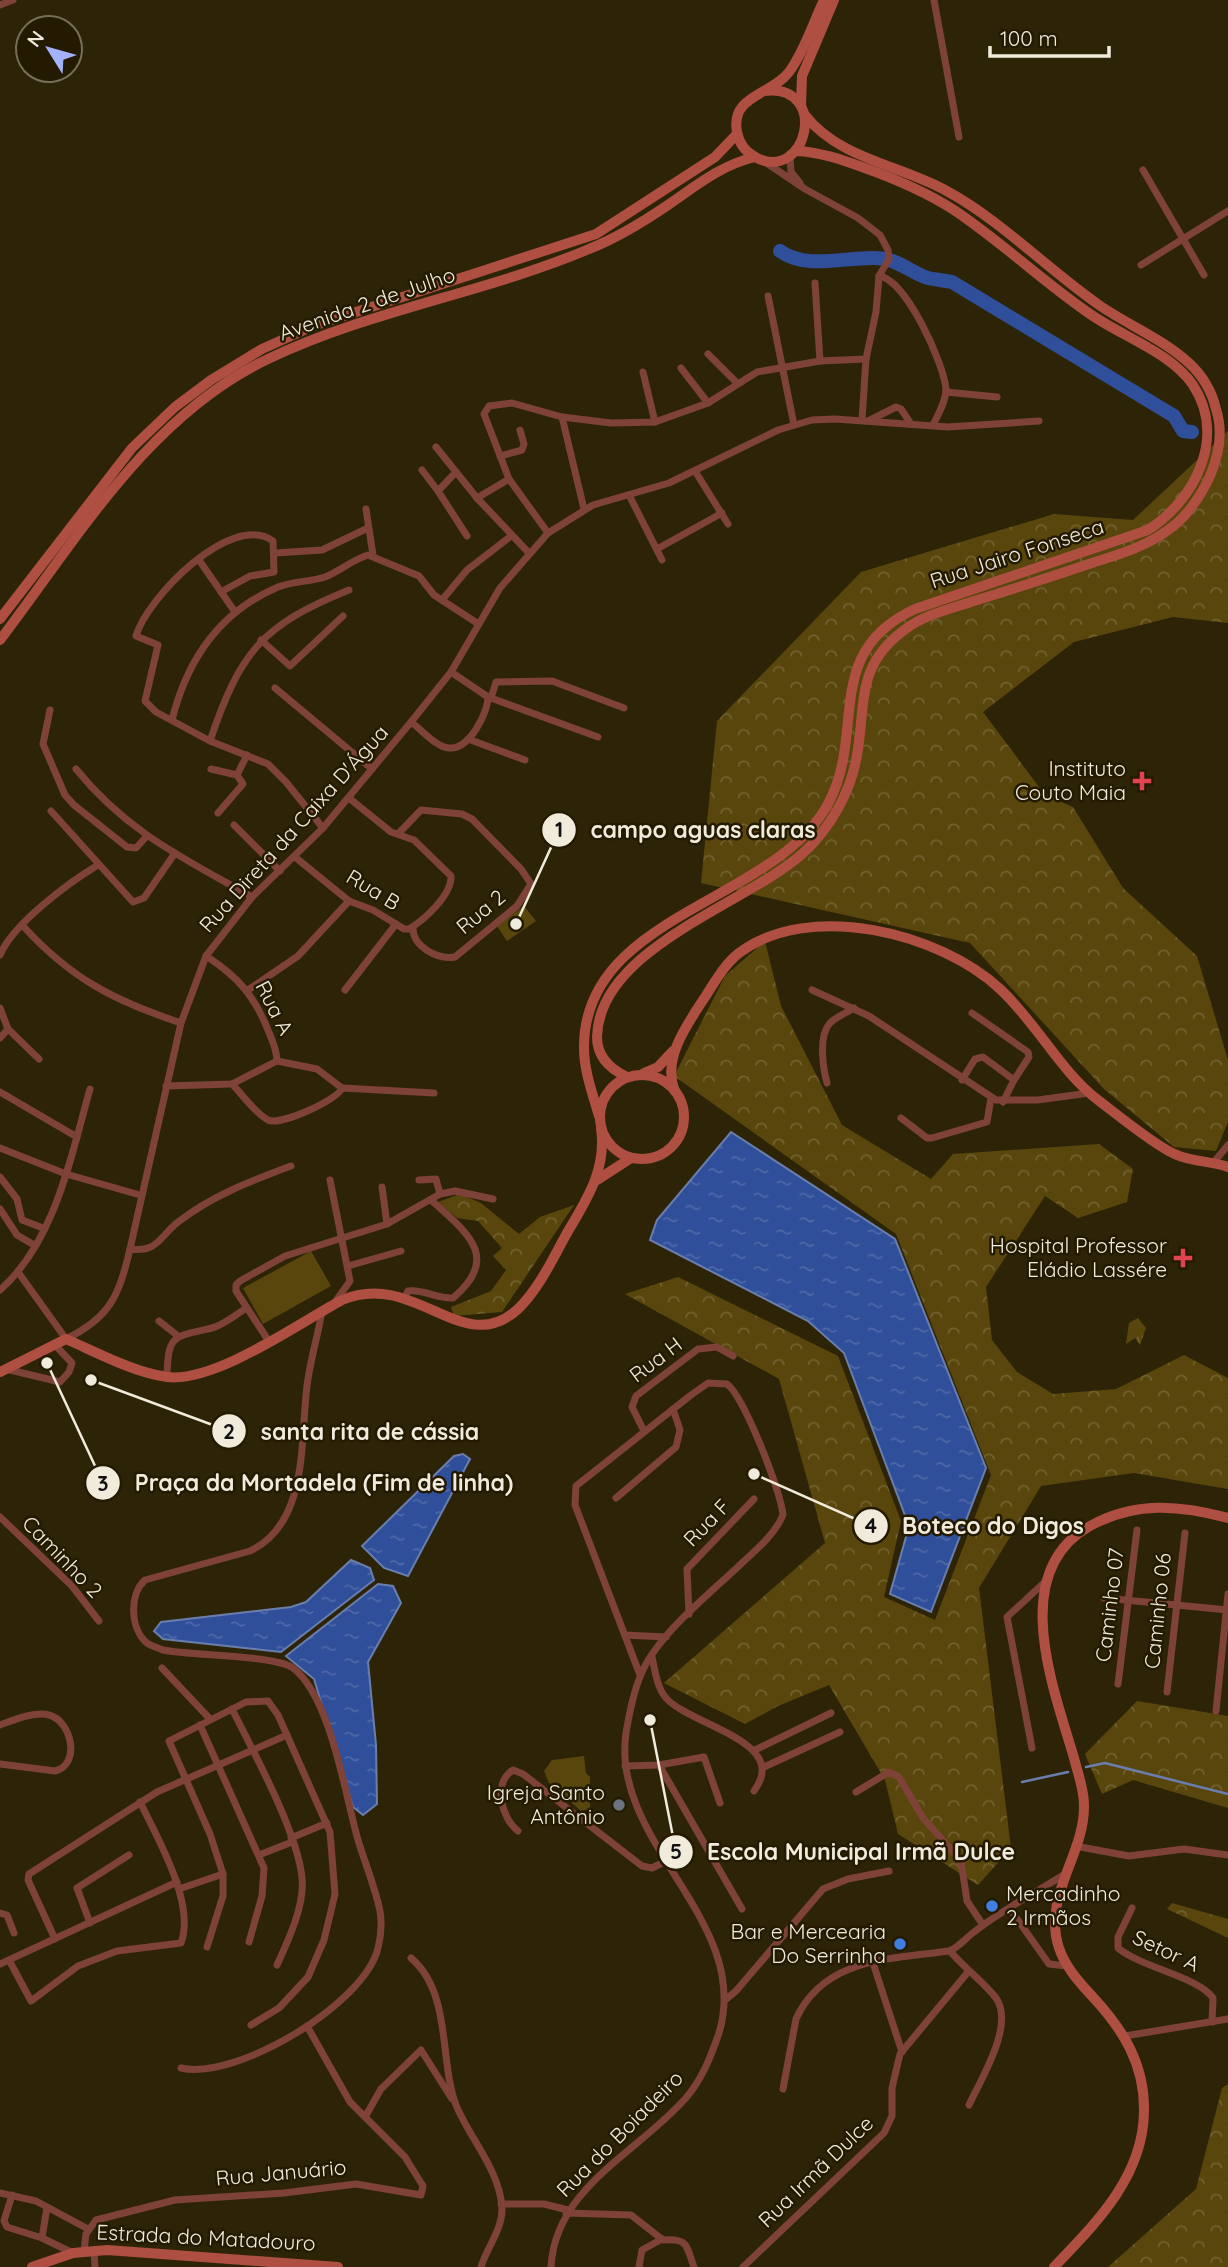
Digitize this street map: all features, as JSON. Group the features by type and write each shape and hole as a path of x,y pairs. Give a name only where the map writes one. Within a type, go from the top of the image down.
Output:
{"main road":[{"path":"824,0 791,70 764,91 754,95 739,112 737,134 747,151 758,158 776,161 793,153 805,134 802,76 834,0"},
{"path":"764,91 785,93 803,111"},
{"name":"Rua Jairo Fonseca","path":"627,1077 609,1066 597,1046 599,1023 608,1001 649,950 784,868 821,833 850,782 857,756 867,677 890,642 922,619 1121,554 1157,538 1176,524 1199,496 1211,473 1218,448 1219,426 1214,403 1199,373 1186,360 1100,306 951,194 911,174 839,146 820,133 803,111"},
{"name":"Avenida 2 de Julho","path":"0,619 132,449 175,407 211,380 262,349 313,326 596,234 715,157 737,134"},
{"name":"Rua Jairo Fonseca","path":"599,1116 584,1048 587,1018 596,997 614,970 642,942 788,851 819,818 840,778 854,673 872,643 892,623 915,608 1148,530 1162,521 1182,500 1205,456 1205,413 1194,386 1175,367 1086,311 1006,247 946,205 888,177 834,157 793,153"},
{"name":"Avenida 2 de Julho","path":"0,640 149,447 181,417 220,387 265,360 317,338 596,247 645,220 730,163 758,158"},
{"path":"3,1370 66,1339 136,1368 167,1377 204,1375 327,1308 363,1294 385,1292 405,1297 460,1323 478,1325 505,1318 523,1304 541,1277 597,1180 603,1154 599,1116 607,1092 627,1077 658,1067 676,1048 712,986 737,954 773,935 810,927 832,927 910,939 960,960 1005,994 1089,1093 1171,1153 1228,1167"},
{"path":"597,1180 631,1158 654,1157 673,1145 684,1124 684,1112 670,1072 676,1048"},
{"path":"641,1074 666,1082 676,1091"},
{"path":"601,1128 612,1147 631,1158"},
{"path":"1054,2267 1115,2197 1128,2177 1141,2141 1144,2112 1142,2083 1125,2036 1068,1966 1060,1952 1055,1926 1056,1901 1084,1814 1084,1794 1042,1638 1042,1600 1047,1580 1072,1539 1095,1523 1117,1515 1161,1506 1228,1518"},
{"name":"Estrada do Matadouro","path":"32,2267 89,2250 338,2267"}],"street":[{"path":"0,5 13,0"},
{"path":"934,0 959,136"},
{"path":"793,153 791,172 805,189"},
{"path":"758,158 805,189 858,218 880,235 889,259 879,276 876,313 866,359 865,421 896,407 901,409 911,424"},
{"path":"1143,170 1180,239 1204,275"},
{"path":"1141,265 1228,211"},
{"path":"879,276 892,281 905,296 940,365 946,392 933,425"},
{"path":"815,283 820,361"},
{"path":"768,296 793,425"},
{"path":"708,354 737,383"},
{"path":"548,533 509,479 484,414 489,406 512,403 562,417 611,423 655,422 708,403 751,374 820,361 866,359"},
{"path":"681,368 708,403"},
{"path":"643,372 655,422"},
{"path":"946,392 997,397"},
{"path":"562,417 584,509"},
{"name":"Rua Direta da Caixa D'Água","path":"66,1339 89,1327 113,1302 121,1286 181,1023 206,956 252,897 323,828 411,722 451,671 500,588 548,533 584,509 669,483 793,425 822,419 933,425 999,425 1039,421"},
{"path":"500,456 522,450 524,444 520,430"},
{"path":"436,447 477,498 529,553"},
{"path":"422,470 439,491 467,536"},
{"path":"695,471 728,524"},
{"path":"439,491 456,472"},
{"path":"477,498 509,479"},
{"path":"629,495 662,560"},
{"path":"366,509 373,555"},
{"path":"657,549 722,513"},
{"path":"275,553 322,550 368,528"},
{"path":"221,592 250,576 274,572 273,541 269,538 238,536 223,541 167,589 140,625 136,636 159,645 146,696 147,706 278,773 323,828"},
{"path":"442,600 467,570 511,536"},
{"path":"173,720 180,690 191,664 209,638 235,612 279,586 324,577 360,558 373,555 419,576 442,600 477,623"},
{"path":"199,560 235,612"},
{"path":"211,741 230,685 261,640 298,612 349,590"},
{"path":"261,640 290,666 343,616"},
{"path":"451,671 490,697 598,737"},
{"path":"411,722 445,747 455,748 468,739 486,709 496,682 552,681 624,708"},
{"path":"275,688 372,769"},
{"path":"50,710 43,737 44,751 70,801 127,847 136,848 145,837"},
{"path":"468,739 525,760"},
{"path":"237,775 247,755"},
{"path":"76,769 110,808 145,837 252,897"},
{"path":"211,769 237,775 243,784 218,813"},
{"name":"Rua B","path":"295,857 349,901 366,906 404,929 413,926 445,893 452,878 427,850 414,840 398,834 349,798"},
{"name":"Rua 2","path":"398,834 421,810 462,814 492,837 531,884 517,906 455,957 429,953 414,937 413,926"},
{"path":"51,811 130,901 136,903 144,898 175,853"},
{"path":"234,825 279,871"},
{"path":"0,956 9,940 23,926 76,878 97,865"},
{"path":"248,989 298,956 349,901"},
{"path":"345,990 396,925"},
{"path":"23,926 57,959 103,992 125,1004 181,1023"},
{"name":"Rua A","path":"166,1086 232,1084 277,1061 258,1006 248,989 235,976 206,956"},
{"path":"812,990 854,1008 991,1098 1003,1102 1089,1093"},
{"path":"0,1008 8,1029 39,1059"},
{"path":"827,1083 823,1068 825,1034 830,1023 854,1008"},
{"path":"972,1013 1028,1052 1029,1057 1003,1102"},
{"path":"0,1038 8,1029"},
{"path":"962,1080 980,1056 1014,1080"},
{"path":"277,1061 317,1069 342,1088 434,1093"},
{"path":"232,1084 265,1118 272,1121 283,1120 331,1099 342,1088"},
{"path":"0,1290 18,1272 43,1228 66,1174 90,1089"},
{"path":"0,1092 77,1137"},
{"path":"901,1118 926,1138 932,1138 987,1122 991,1098"},
{"path":"1214,1162 1228,1148"},
{"path":"0,1149 66,1174 140,1195"},
{"path":"130,1249 143,1251 157,1246 175,1224 209,1201 233,1187 291,1166"},
{"path":"0,1177 17,1199 22,1220 43,1228"},
{"path":"419,1180 436,1179 440,1194"},
{"path":"181,2068 194,2071 229,2064 307,2026 339,2001 368,1968 378,1949 381,1924 323,1713 306,1682 285,1663 163,1650 147,1643 139,1631 134,1613 136,1591 145,1580 250,1551 265,1544 282,1525 294,1496 307,1381 327,1308 349,1284 348,1266 330,1180"},
{"path":"382,1187 387,1224"},
{"path":"268,1340 236,1291 237,1284 285,1256 387,1224 440,1194 455,1191 493,1199"},
{"path":"405,1297 408,1290 413,1290 436,1297 453,1298 478,1264 476,1247 466,1233 431,1200"},
{"path":"0,1209 17,1235 34,1245"},
{"path":"348,1266 401,1251"},
{"path":"18,1272 66,1339"},
{"path":"167,1377 168,1349 178,1336 213,1328 247,1308"},
{"path":"159,1321 178,1336"},
{"path":"3,1370 60,1382 67,1376 72,1363 55,1345"},
{"name":"Rua H","path":"644,1431 632,1407 636,1396 698,1349 717,1347 733,1356"},
{"path":"719,1382 733,1388 740,1397 771,1475 783,1515 771,1534 667,1637 640,1675 575,1505 574,1496 582,1479 708,1384 719,1382"},
{"path":"617,1497 676,1447 680,1430 673,1409"},
{"name":"Rua F","path":"689,1614 687,1569 754,1499"},
{"name":"Caminho 2","path":"0,1517 72,1586 99,1622"},
{"name":"Caminho 07","path":"1118,1684 1137,1530"},
{"name":"Caminho 06","path":"1167,1692 1185,1533"},
{"path":"1031,1748 1007,1617 1047,1580"},
{"path":"1216,1711 1228,1594"},
{"path":"1104,1598 1227,1610"},
{"path":"625,1635 667,1637"},
{"path":"652,1657 659,1683 667,1699 692,1717 755,1750 764,1767 763,1775 754,1790"},
{"path":"162,1668 210,1719"},
{"name":"Rua do Boiadeiro","path":"551,2267 552,2253 567,2212 591,2184 671,2113 699,2080 719,2033 725,2000 709,1937 637,1808 625,1766 626,1734 640,1675"},
{"path":"207,1947 223,1896 223,1874 214,1842 169,1741 254,1700 268,1701 288,1735 327,1823 333,1849 335,1894 319,1954 308,1977 293,1996 251,2025"},
{"path":"232,1709 292,1840 302,1877 302,1889 277,1965"},
{"path":"755,1750 831,1713"},
{"path":"0,1725 37,1715 49,1715 61,1724 70,1739 67,1762 61,1770 55,1772 0,1764"},
{"path":"200,1725 259,1854 264,1881 249,1942"},
{"path":"764,1767 840,1732"},
{"path":"55,1939 28,1877 140,1802 218,1764 288,1735"},
{"path":"625,1766 659,1765 704,1757 720,1803"},
{"path":"659,1765 741,1909"},
{"path":"518,1831 507,1821 503,1810 504,1781 513,1770 523,1774 642,1866 652,1868 666,1861"},
{"path":"856,1792 885,1774 896,1774 923,1818 961,1861 967,1901 983,1926"},
{"path":"9,1960 26,1997 35,2000 78,1966 117,1951 178,1944 183,1940 178,1886 140,1802"},
{"path":"259,1854 327,1823"},
{"path":"1075,1846 1129,1856 1184,1849 1228,1855"},
{"path":"90,1923 76,1891 83,1882 130,1855"},
{"path":"725,2000 736,1991 823,1889 848,1879 889,1871"},
{"path":"0,1964 178,1886 223,1874"},
{"path":"783,2089 793,2028 800,2009 833,1979 872,1960 912,1953 950,1951 983,1926 1065,1874"},
{"name":"Setor A","path":"1132,1908 1118,1937 1118,1948 1158,1971 1206,1990 1213,1998 1212,2022"},
{"path":"1010,1909 1049,1964 1068,1966"},
{"path":"1,1913 7,1915 14,1933"},
{"path":"950,1951 998,2001 1001,2018 997,2046 969,2105"},
{"path":"411,1958 424,1973 443,2024 455,2102"},
{"path":"872,1960 902,2052"},
{"path":"902,2052 968,1972"},
{"path":"1125,2036 1228,2019"},
{"name":"Rua Januário","path":"88,2229 105,2216 192,2198 284,2193 356,2184 421,2195 423,2186 413,2166 345,2095 307,2026"},
{"path":"365,2118 381,2090 421,2050 455,2102 493,2175 502,2204 501,2222 481,2267"},
{"name":"Rua Irmã Dulce","path":"743,2267 884,2133 892,2116 892,2088 902,2052"},
{"path":"0,2193 47,2207 88,2229 89,2250 95,2267"},
{"path":"12,2195 4,2221 7,2227 42,2238 72,2253"},
{"path":"502,2204 544,2204 567,2212 626,2214 643,2222 662,2239"},
{"path":"42,2238 47,2207"},
{"path":"639,2267 644,2247 662,2239 684,2242 694,2267"}],"green space":[{"path":"1228,431 1228,623 1173,617 1074,642 983,712 1045,795 1073,807 1123,888 1197,956 1228,1060 1228,1122 1216,1151 1174,1147 1104,1089 970,943 701,883 717,721 861,572 1054,514 1133,520"},
{"path":"524,906 536,921 507,941 497,926"},
{"path":"765,941 781,1006 842,1125 931,1179 953,1154 1099,1144 1133,1169 1127,1202 1078,1218 1045,1196 986,1287 992,1340 1017,1372 1053,1394 1116,1389 1184,1355 1228,1378 1228,1489 1134,1473 1041,1486 979,1588 1011,1848 978,1885 898,1834 885,1780 829,1685 778,1706 745,1724 664,1683 825,1543 779,1379 625,1294 678,1277 838,1356 901,1521 884,1597 935,1620 991,1475 896,1234 674,1076 725,976"},
{"path":"460,1194 481,1203 519,1234 540,1217 574,1205 502,1312 454,1316 451,1307 491,1291 506,1270 493,1256 502,1248 478,1221 457,1218 438,1202"},
{"path":"311,1251 331,1286 263,1324 243,1288"},
{"path":"1138,1318 1146,1328 1140,1345 1135,1338 1126,1344 1129,1323"},
{"path":"1137,1701 1228,1716 1228,1808 1133,1780 1102,1794 1085,1754"},
{"path":"584,1756 586,1773 590,1777 590,1809 581,1811 549,1783 544,1771 552,1760"},
{"path":"1172,1903 1228,1919 1228,1938 1167,1909"},
{"path":"1228,2084 1228,2267 1108,2267 1196,2189 1222,2088"}],"water":[{"path":"731,1132 895,1239 986,1468 931,1612 890,1594 909,1526 844,1353 808,1321 650,1240 657,1220"},
{"path":"463,1454 470,1459 408,1576 384,1568 362,1546 454,1456"},
{"path":"351,1560 370,1568 374,1580 281,1652 163,1639 154,1631 161,1622 291,1607 306,1602"},
{"path":"378,1584 393,1586 401,1603 368,1662 376,1745 377,1804 363,1815 353,1807 314,1679 286,1656"}],"waterway":[{"path":"780,251 791,257 814,261 882,259 895,262 931,279 952,282 1174,416 1183,431 1192,432"},
{"path":"1086,1767 1105,1763 1228,1794"},
{"path":"1022,1782 1068,1772"}],"place":[{"name":"Instituto Couto Maia","path":"1142,781"},
{"name":"campo aguas claras","path":"516,924"},
{"name":"Hospital Professor Eládio Lassére","path":"1183,1258"},
{"name":"Praça da Mortadela (Fim de linha)","path":"47,1363"},
{"name":"santa rita de cássia","path":"91,1380"},
{"name":"Boteco do Digos","path":"754,1474"},
{"name":"Escola Municipal Irmã Dulce","path":"650,1720"},
{"name":"Igreja Santo Antônio","path":"619,1805"},
{"name":"Mercadinho 2 Irmãos","path":"992,1906"},
{"name":"Bar e Mercearia Do Serrinha","path":"900,1944"}]}
